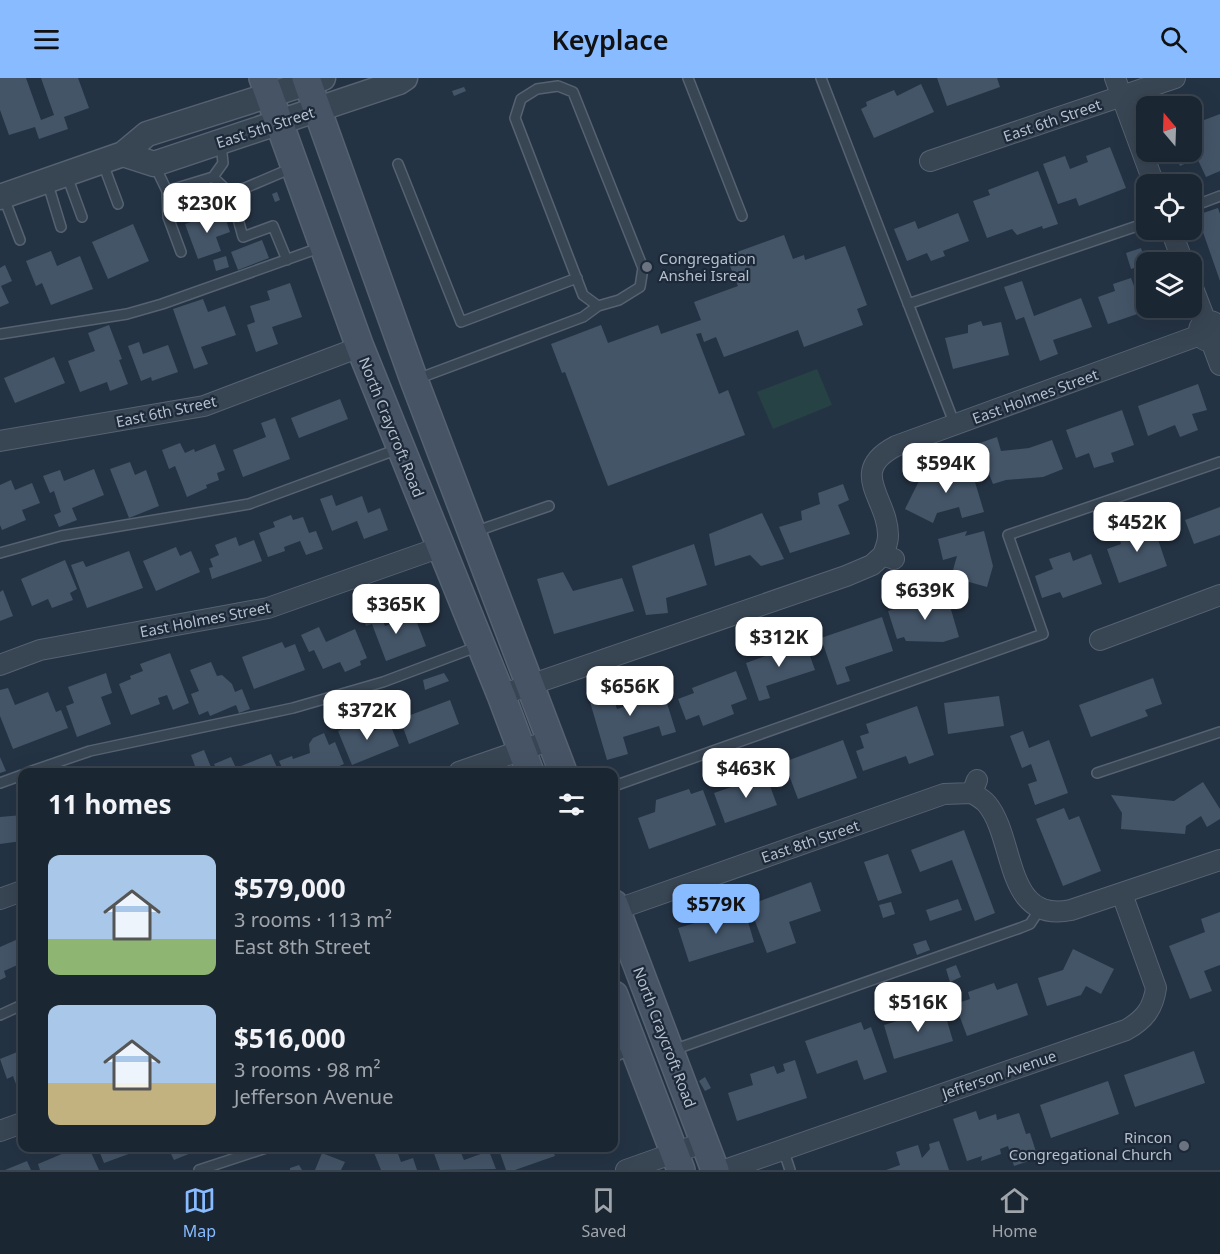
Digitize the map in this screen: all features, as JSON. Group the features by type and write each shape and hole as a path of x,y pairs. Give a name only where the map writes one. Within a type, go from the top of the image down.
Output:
{"main road":[{"path":"312,80 318,109 414,380 562,768"},
{"name":"North Craycroft Road","path":"266,87 360,347 501,695 525,761"},
{"name":"North Craycroft Road","path":"618,917 715,1170"},
{"path":"618,1018 624,1052 678,1161"}],"street":[{"name":"East 5th Street","path":"154,164 399,82 405,78"},
{"path":"1115,78 1150,174"},
{"name":"East 6th Street","path":"930,161 1175,78"},
{"name":"East 5th Street","path":"2,196 112,157 147,134 266,87 312,80"},
{"path":"112,157 154,164"},
{"path":"1202,309 1211,331 1220,365"},
{"name":"East Holmes Street","path":"531,686 846,576 889,557 886,523 872,481 874,463 883,452 1211,331"},
{"name":"East 6th Street","path":"0,441 204,406 360,347"},
{"name":"East Holmes Street","path":"0,665 40,650 268,608 441,547"},
{"path":"1100,640 1220,595"},
{"path":"501,695 531,686"},
{"path":"483,768 525,761 551,740"},
{"name":"East 8th Street","path":"618,906 944,794 974,787 994,815 1019,886 1037,907"},
{"path":"1037,907 1057,913 1122,894 1220,860"},
{"path":"0,899 18,892"},
{"name":"Jefferson Avenue","path":"725,1170 1126,1030 1138,1023 1148,1013 1155,999 1156,988 1122,894"},
{"path":"0,1131 18,1124"},
{"path":"626,1170 678,1161 705,1142"}],"lane":[{"path":"533,78 537,89"},
{"path":"688,78 742,216"},
{"path":"821,78 954,425"},
{"path":"414,380 583,317 598,306 619,300 640,286 643,268 573,92 558,86 537,89 521,99 515,118 583,295 598,306"},
{"path":"167,191 213,177 223,164 221,141"},
{"path":"112,157 118,204"},
{"path":"154,164 167,191 168,217 181,252"},
{"path":"398,164 461,322 576,278"},
{"path":"231,194 294,168"},
{"path":"57,177 82,217"},
{"path":"57,177 61,227"},
{"path":"213,177 231,194 243,237 273,226 287,260"},
{"path":"2,196 20,240"},
{"path":"1202,203 1220,196"},
{"path":"908,304 1136,226"},
{"path":"0,334 127,314 162,304 322,247"},
{"path":"0,553 61,536 249,504 400,448"},
{"path":"618,785 1043,634 1008,535 1220,462"},
{"path":"471,533 549,506"},
{"path":"41,768 90,751 293,708 383,682 481,645"},
{"path":"1098,773 1220,732"},
{"path":"0,783 18,776"},
{"path":"670,1052 1020,928 1030,924 1037,907"},
{"path":"0,1015 18,1007"},
{"path":"783,1149 790,1170"},
{"path":"199,1170 254,1152"}],"green space":[{"path":"817,369 832,405 773,429 757,392"}],"building":[{"path":"0,78 26,78 41,120 54,115 41,78 78,78 89,108 64,117 68,129 39,139 35,127 9,135 0,110"},
{"path":"937,78 997,78 1000,87 947,106"},
{"path":"921,84 934,112 874,138 861,109 867,106 866,102 894,90 897,96"},
{"path":"464,87 466,91 454,96 452,91"},
{"path":"1220,114 1220,171 1206,177 1199,162 1202,162 1202,121"},
{"path":"1110,147 1126,188 1079,206 1076,198 1058,204 1043,164 1065,156 1070,169 1088,162 1086,156"},
{"path":"1038,171 1058,224 1043,229 1042,226 1017,235 1012,229 987,238 973,201 990,195 988,190"},
{"path":"277,192 280,200 275,202 272,194"},
{"path":"1218,208 1220,214 1220,281 1202,229 1202,213"},
{"path":"223,211 230,232 216,237 221,251 198,259 185,224"},
{"path":"958,213 969,241 943,251 945,256 931,261 927,253 907,261 894,229 915,221 918,229"},
{"path":"133,224 149,261 108,279 92,242"},
{"path":"784,235 793,259 804,255 805,260 845,246 867,305 857,309 863,325 804,347 798,330 724,357 716,337 704,342 701,333 696,334 719,394 728,390 745,435 608,486 565,372 562,373 551,344 601,325 608,343 658,325 661,334 701,320 694,302 738,286 726,256"},
{"path":"262,240 269,258 238,270 231,252"},
{"path":"1141,248 1142,252 1136,252 1136,267 1131,269 1126,253"},
{"path":"51,251 57,266 80,256 93,289 51,305 42,283 36,286 26,261"},
{"path":"226,256 229,267 216,271 213,260"},
{"path":"5,265 12,281 1,286 9,303 0,307 0,268"},
{"path":"1131,278 1134,286 1136,286 1136,314 1108,324 1098,297 1115,291 1113,284"},
{"path":"1022,281 1034,316 1081,298 1092,327 1053,340 1058,354 1040,361 1024,317 1016,320 1004,287"},
{"path":"290,283 302,317 272,327 278,344 256,352 247,325 255,322 250,306 270,300 267,291"},
{"path":"203,299 208,312 225,306 236,335 201,347 208,364 194,369 173,309"},
{"path":"981,321 983,326 1001,322 1009,355 953,369 945,338 968,333 968,325"},
{"path":"109,325 122,359 119,360 128,384 110,391 107,382 80,392 68,361 95,351 88,333"},
{"path":"139,342 143,354 168,345 178,372 152,381 151,377 141,381 128,346"},
{"path":"54,357 65,383 15,403 4,378"},
{"path":"1198,384 1207,410 1192,414 1198,430 1180,437 1175,425 1148,436 1138,406"},
{"path":"340,399 348,419 299,438 291,418"},
{"path":"1122,410 1134,445 1111,453 1114,462 1094,468 1089,453 1076,458 1066,430"},
{"path":"275,418 290,459 243,477 233,450 266,437 261,423"},
{"path":"997,437 1001,451 1029,448 1052,440 1063,469 1043,477 1006,480 993,484 977,444"},
{"path":"180,443 185,453 194,449 195,452 215,444 225,470 217,473 219,480 187,497 175,466 169,469 162,450"},
{"path":"130,462 135,475 146,470 159,506 129,518 110,469"},
{"path":"969,462 984,512 962,518 959,507 937,513 933,523 905,509 924,471 938,477 948,474 946,468"},
{"path":"94,469 104,495 72,508 77,520 59,527 54,515 61,512 54,491 50,493 43,476 60,470 64,481"},
{"path":"11,480 15,490 32,483 40,503 22,510 26,520 2,530 0,485"},
{"path":"843,484 849,500 838,505 850,534 790,553 779,527 802,520 801,511 820,504 818,493"},
{"path":"332,495 336,506 362,496 368,513 380,508 388,530 364,539 357,521 332,531 320,499"},
{"path":"1220,507 1220,535 1194,544 1185,520"},
{"path":"762,513 784,559 761,566 750,555 715,566 709,534"},
{"path":"291,515 293,520 303,517 309,533 316,531 323,549 306,555 300,541 284,547 285,551 268,557 259,533 275,527 273,522"},
{"path":"1152,522 1167,566 1119,583 1107,549 1121,544 1118,534"},
{"path":"967,531 965,536 984,531 993,566 987,587 951,577 957,556 943,560 938,539"},
{"path":"236,537 239,546 254,540 262,561 212,579 209,568 213,567 210,559 219,555 215,545"},
{"path":"694,544 707,585 666,598 668,613 646,615 632,566"},
{"path":"176,547 180,556 191,551 200,572 156,591 143,561"},
{"path":"129,551 143,588 87,608 71,565 83,561 86,567"},
{"path":"1070,552 1073,561 1091,554 1102,584 1063,598 1060,592 1042,598 1035,576 1053,569 1049,559"},
{"path":"65,560 77,589 70,593 73,600 52,608 48,599 32,606 21,579"},
{"path":"563,572 573,591 622,578 634,611 554,634 537,579"},
{"path":"3,590 13,616 0,621 0,592"},
{"path":"947,596 959,637 943,642 906,641 904,637 897,639 888,611 933,597 934,600"},
{"path":"378,609 385,626 414,615 426,646 386,661 372,624 366,626 362,615"},
{"path":"882,617 893,651 845,667 850,681 837,685 821,638"},
{"path":"319,627 326,642 355,629 367,658 360,661 361,665 345,672 340,662 323,669 314,650 309,652 301,635"},
{"path":"282,642 285,648 295,644 305,670 254,689 242,657"},
{"path":"805,642 815,670 766,686 770,698 759,701 746,663"},
{"path":"170,653 189,703 173,710 167,695 158,698 160,704 131,715 119,684 143,671 140,664"},
{"path":"211,662 217,676 222,675 232,684 235,692 242,689 250,709 239,713 236,705 210,716 208,711 199,715 191,694 199,691 190,670"},
{"path":"736,671 747,699 731,705 734,714 703,726 699,715 686,720 678,699 694,693 692,688"},
{"path":"106,673 112,693 101,697 111,724 77,737 66,706 74,703 68,687"},
{"path":"444,673 449,681 425,690 423,680"},
{"path":"1153,678 1162,704 1145,710 1148,716 1091,737 1079,705"},
{"path":"660,681 676,732 662,736 659,726 623,737 628,754 607,760 588,695 610,688 617,709 641,701 637,688"},
{"path":"8,688 15,705 48,692 56,712 61,710 68,728 13,749 0,716 0,690"},
{"path":"999,696 1004,726 948,734 944,703"},
{"path":"450,700 459,724 409,744 400,719"},
{"path":"917,706 934,755 909,764 906,756 863,771 856,751 864,748 860,736 869,733 866,724"},
{"path":"368,719 373,731 390,724 399,746 352,765 338,731"},
{"path":"1023,731 1029,748 1049,740 1068,793 1035,805 1028,784 1037,781 1031,764 1022,768 1010,736"},
{"path":"324,733 329,745 335,742 344,764 338,768 282,768 279,761 310,753 309,744 313,738"},
{"path":"843,740 857,778 798,799 784,762"},
{"path":"204,750 211,768 190,768 195,766 191,755"},
{"path":"271,754 277,768 236,768"},
{"path":"0,757 6,771 0,773"},
{"path":"231,757 236,768 216,768 214,764"},
{"path":"766,775 777,805 725,823 714,793"},
{"path":"1203,782 1220,809 1220,819 1207,827 1201,816 1186,826 1185,834 1121,829 1122,813 1111,795 1174,801"},
{"path":"689,789 691,794 703,790 716,825 649,849 638,818 655,812 656,800"},
{"path":"1064,808 1069,820 1079,816 1101,871 1063,886 1036,819"},
{"path":"18,815 18,842 0,844 0,817"},
{"path":"964,830 995,913 975,921 952,860 920,872 911,850"},
{"path":"888,854 902,893 878,901 864,862"},
{"path":"811,882 821,911 789,922 796,943 767,953 749,905"},
{"path":"958,899 962,910 930,921 926,910"},
{"path":"891,902 895,914 883,918 879,905"},
{"path":"744,908 754,942 689,962 678,928"},
{"path":"1220,912 1220,965 1204,971 1212,991 1190,999 1169,946 1205,932 1201,919"},
{"path":"18,939 18,965 4,971 6,977 0,980 0,947"},
{"path":"926,940 930,950 917,955 913,944"},
{"path":"1073,949 1114,969 1101,994 1086,986 1081,995 1047,1006 1038,978 1063,970"},
{"path":"956,965 961,977 950,982 946,969"},
{"path":"994,983 997,990 1017,983 1028,1015 967,1036 955,1004 970,999 968,992"},
{"path":"943,1007 953,1041 894,1059 884,1025"},
{"path":"861,1022 864,1030 871,1027 887,1072 864,1080 857,1060 817,1074 805,1041"},
{"path":"1194,1051 1205,1083 1135,1107 1124,1075"},
{"path":"18,1052 18,1083 16,1084 13,1076 7,1079 0,1059"},
{"path":"795,1060 807,1098 737,1121 728,1093 753,1085 750,1074 774,1066 777,1074 785,1071 783,1064"},
{"path":"705,1077 711,1088 705,1091 699,1081"},
{"path":"1108,1081 1119,1114 1051,1138 1040,1105"},
{"path":"976,1111 979,1120 996,1114 997,1120 1019,1113 1026,1134 1030,1133 1038,1158 1014,1166 1008,1146 1000,1149 1001,1154 981,1161 982,1156 967,1161 953,1119"},
{"path":"939,1141 949,1170 886,1170 900,1165 896,1152 918,1145 922,1158 930,1149 929,1144"},
{"path":"66,1152 91,1152 99,1170 40,1170 38,1164"},
{"path":"100,1152 134,1152 104,1163"},
{"path":"170,1152 194,1152 174,1160"},
{"path":"374,1152 397,1152 401,1162 413,1158 417,1170 381,1170"},
{"path":"433,1152 461,1152 464,1160 489,1152 496,1169 440,1170"},
{"path":"500,1152 554,1152 555,1156 515,1170 506,1170"},
{"path":"322,1153 345,1162 341,1170 315,1170"},
{"path":"27,1161 31,1170 5,1170"},
{"path":"299,1165 302,1170 290,1170 290,1168"}],"place":[{"name":"Congregation Anshei Isreal","path":"647,267"},
{"name":"Rincon Congregational Church","path":"1184,1146"}]}
